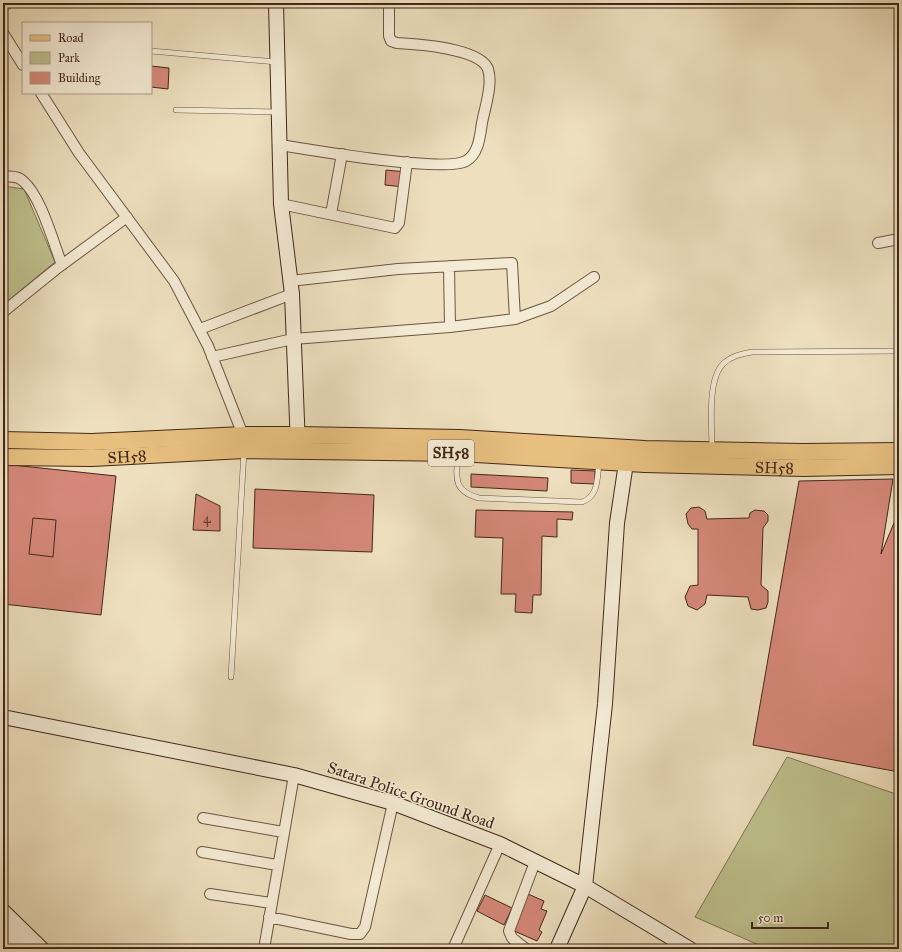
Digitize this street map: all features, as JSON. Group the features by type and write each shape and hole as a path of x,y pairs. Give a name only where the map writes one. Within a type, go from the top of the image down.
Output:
{"main road":[{"path":"276,3 281,204 291,287 292,339 298,451"},
{"name":"SH58","path":"3,457 92,458 243,443 298,435 600,454 712,450 803,452 873,459 899,466"},
{"name":"SH58","path":"3,440 243,443 298,451 459,446"},
{"path":"45,441 45,458"},
{"name":"SH58","path":"600,454 626,463 803,468 873,459 899,451"},
{"path":"557,949 585,886 605,704 617,523 626,463"},
{"name":"Satara Police Ground Road","path":"3,717 294,775 393,803 500,844 585,886 690,949"},
{"path":"3,911 42,949"},
{"path":"3,930 23,949"}],"street":[{"path":"280,145 439,165 457,164 467,160 475,153 490,79 488,67 479,59 462,52 445,48 397,43 391,41 389,36 389,3"},
{"path":"3,33 22,63"},
{"path":"42,94 79,153 174,281 200,329 212,357 243,443"},
{"path":"330,214 342,154"},
{"path":"281,204 389,228 395,228 399,223 408,162"},
{"path":"3,177 12,176 22,180 34,194 62,265"},
{"path":"3,312 62,265 127,218"},
{"path":"878,243 899,239"},
{"path":"200,329 291,287 333,275 448,266 512,263 515,319"},
{"path":"448,266 450,327"},
{"path":"212,357 292,339 450,327 515,319 551,306 594,277"},
{"path":"264,949 277,865 294,775"},
{"path":"269,917 351,934 360,934 365,927 393,803"},
{"path":"203,818 283,832"},
{"path":"453,949 500,844"},
{"path":"202,852 277,865"},
{"path":"526,949 512,938 509,931 535,862"},
{"path":"210,894 271,903"}],"lane":[{"path":"3,9 14,3"},
{"path":"152,51 278,62"},
{"path":"176,110 278,112"},
{"path":"712,450 715,379 723,364 736,355 752,352 899,351"},
{"path":"231,677 243,443"},
{"path":"459,446 456,476 459,488 468,495 479,498 582,502 588,500 596,490 600,454"}],"green space":[{"path":"3,186 24,189 55,262 3,305"},
{"path":"787,757 899,795 899,949 768,949 695,917"}],"building":[{"path":"152,66 169,68 168,89 152,87"},
{"path":"386,170 406,172 404,187 385,185"},
{"path":"3,464 116,476 101,615 3,604"},
{"path":"571,470 595,471 595,484 571,483"},
{"path":"471,474 548,478 547,491 471,487"},
{"path":"893,479 881,554 894,523 899,517 899,772 753,745 799,481"},
{"path":"255,489 374,495 372,552 253,548"},
{"path":"196,494 220,506 220,531 193,530"},
{"path":"699,507 705,511 707,519 749,518 750,513 755,510 764,511 768,515 768,521 763,528 761,585 768,591 768,602 766,608 758,610 751,609 748,597 707,595 705,604 697,610 688,606 685,597 690,586 698,585 698,529 692,529 688,524 686,514 691,508"},
{"path":"476,510 573,512 572,520 557,519 557,537 542,536 541,595 533,595 532,613 515,612 516,594 501,594 503,538 475,537"},
{"path":"33,518 56,520 53,557 29,554"},
{"path":"528,894 544,901 541,909 547,911 539,930 542,932 537,941 512,930"},
{"path":"485,895 512,908 504,925 477,911"}]}
